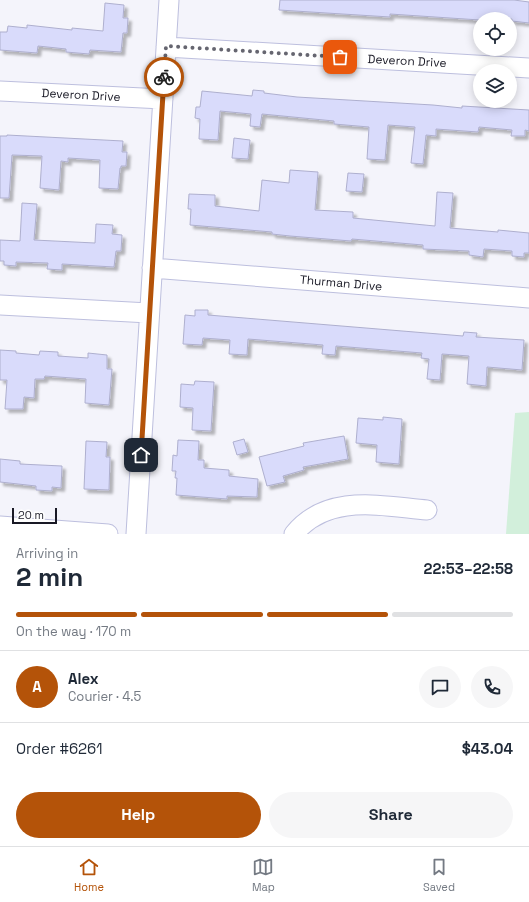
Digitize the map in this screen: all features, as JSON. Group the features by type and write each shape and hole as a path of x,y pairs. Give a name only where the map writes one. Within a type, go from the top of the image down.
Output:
{"street":[{"path":"136,534 169,0"},
{"name":"Deveron Drive","path":"166,46 529,68"},
{"name":"Deveron Drive","path":"0,91 163,99"},
{"name":"Thurman Drive","path":"152,268 529,298"},
{"path":"0,305 149,313"},
{"path":"294,534 300,526 313,516 342,506 356,504 427,510"},
{"path":"0,526 108,534"}],"green space":[{"path":"529,412 529,534 506,534 515,413"}],"building":[{"path":"280,0 514,0 529,2 529,23 517,22 517,12 473,12 473,20 390,14 390,17 279,10"},
{"path":"105,3 124,5 123,18 128,18 127,33 123,33 121,52 90,50 89,54 66,52 66,49 38,46 37,53 0,50 0,32 7,32 8,26 27,28 27,25 72,30 72,28 103,31"},
{"path":"253,90 264,91 264,93 297,97 462,108 462,106 473,107 473,108 529,110 529,131 525,130 525,136 511,136 512,130 479,127 478,132 436,129 436,136 426,135 423,164 411,163 415,127 388,125 385,160 367,159 369,127 334,124 334,121 262,114 260,127 250,126 251,114 220,111 218,140 199,139 200,119 195,118 196,107 200,107 202,91 252,96"},
{"path":"7,135 123,141 122,152 127,152 126,166 121,166 120,168 118,189 99,188 100,160 68,158 68,162 61,161 59,190 40,188 42,156 12,155 9,198 0,198 0,136"},
{"path":"234,138 250,140 248,159 232,158"},
{"path":"290,170 318,172 315,210 353,212 353,218 435,226 437,192 453,193 450,228 529,233 529,253 524,253 524,257 512,256 512,251 484,249 483,257 469,255 469,251 423,249 423,245 290,236 272,234 272,232 190,225 191,209 188,209 189,194 215,195 215,206 259,211 262,180 289,183"},
{"path":"348,173 364,174 362,192 346,191"},
{"path":"22,203 37,204 34,240 95,243 96,224 113,225 112,234 122,235 121,251 116,251 114,267 62,264 62,270 47,269 48,263 16,262 16,266 4,265 4,261 0,261 0,240 20,241"},
{"path":"195,310 208,310 208,315 463,336 464,332 477,333 476,337 524,340 522,370 487,367 486,386 467,384 469,356 442,354 440,380 427,379 429,359 421,358 422,353 336,346 335,355 322,354 323,345 248,339 247,355 229,354 230,340 203,338 202,345 183,344 185,315 195,316"},
{"path":"0,350 39,355 40,351 58,352 58,356 88,358 88,353 107,355 107,369 112,369 109,405 85,403 86,379 45,376 44,379 35,379 34,398 24,397 23,409 5,409 7,380 0,380"},
{"path":"195,381 214,382 211,431 192,430 193,408 180,407 181,384 194,385"},
{"path":"383,417 402,419 399,464 376,462 377,445 356,443 358,418 383,420"},
{"path":"344,436 348,459 303,467 304,470 283,476 285,482 267,486 259,457 304,446 303,443"},
{"path":"244,439 248,452 237,455 233,442"},
{"path":"178,440 199,441 198,460 204,460 204,468 229,470 229,476 258,479 257,497 227,496 227,499 176,495 176,471 172,471 173,455 177,456"},
{"path":"86,441 107,442 106,457 110,457 109,490 84,489"},
{"path":"0,459 20,461 20,464 62,466 61,488 52,487 52,491 36,490 36,486 0,482"}],"way so far":[{"path":"164,77 166,46 340,57"}],"route":[{"path":"141,455 164,77"}]}
